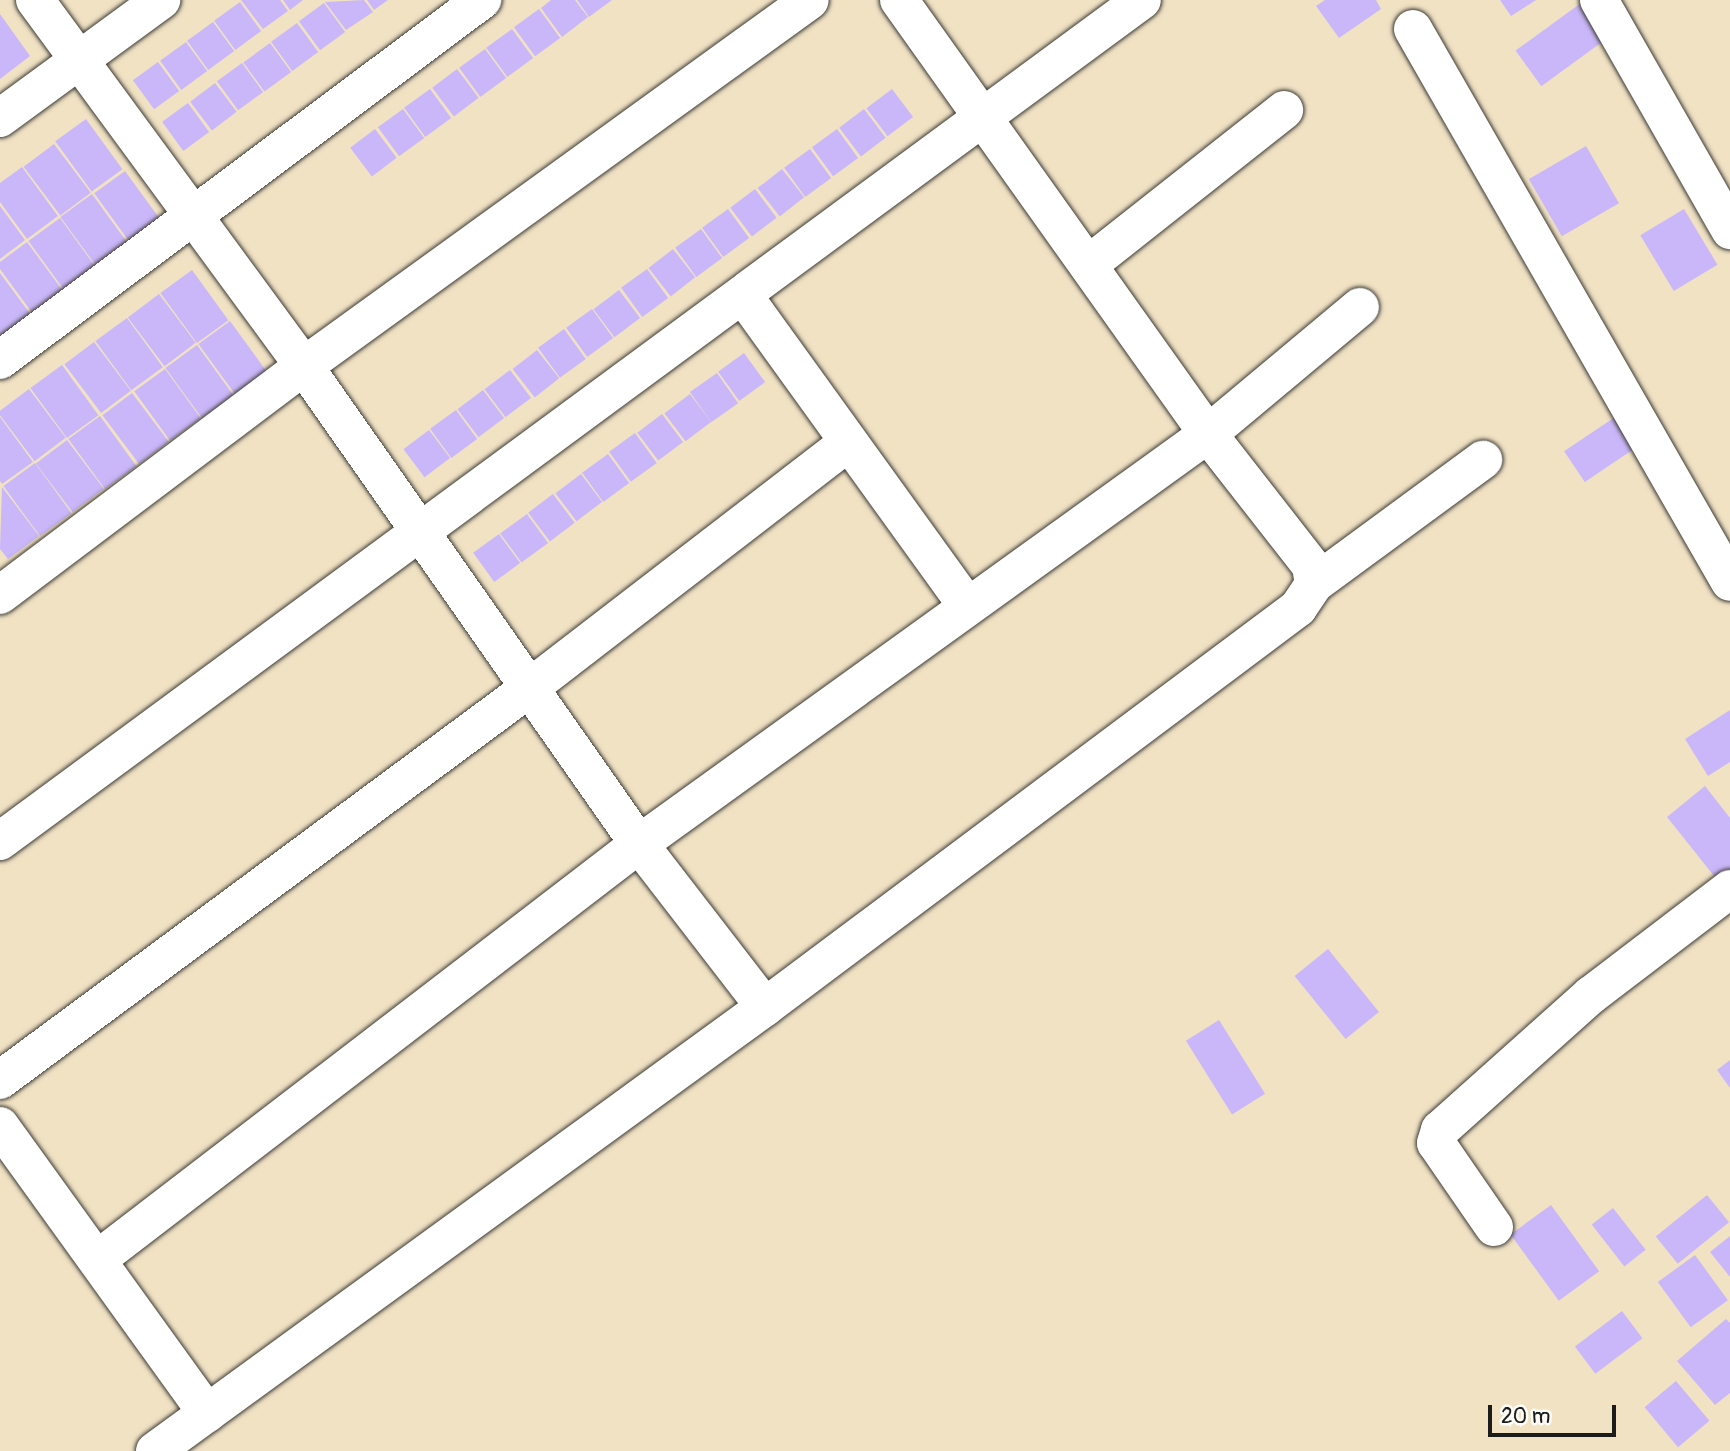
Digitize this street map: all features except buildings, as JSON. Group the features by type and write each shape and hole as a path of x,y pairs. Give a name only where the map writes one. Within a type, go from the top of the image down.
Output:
{"street":[{"path":"35,0 304,366 639,844 765,1007"},
{"path":"0,118 161,0"},
{"path":"0,360 482,0"},
{"path":"0,595 304,366 810,0"},
{"path":"899,0 1208,433 1311,566 1314,584"},
{"path":"0,841 1142,0"},
{"path":"1599,0 1730,230"},
{"path":"1413,29 1730,582"},
{"path":"1088,265 1284,110"},
{"path":"743,295 967,606"},
{"path":"98,1259 639,844 1208,433 1360,307"},
{"path":"0,1080 528,689 848,443"},
{"path":"155,1451 765,1007 1298,608 1314,584 1483,460"},
{"path":"1494,1227 1436,1143 1440,1130 1591,995 1730,890"},
{"path":"0,1126 207,1413"}]}
